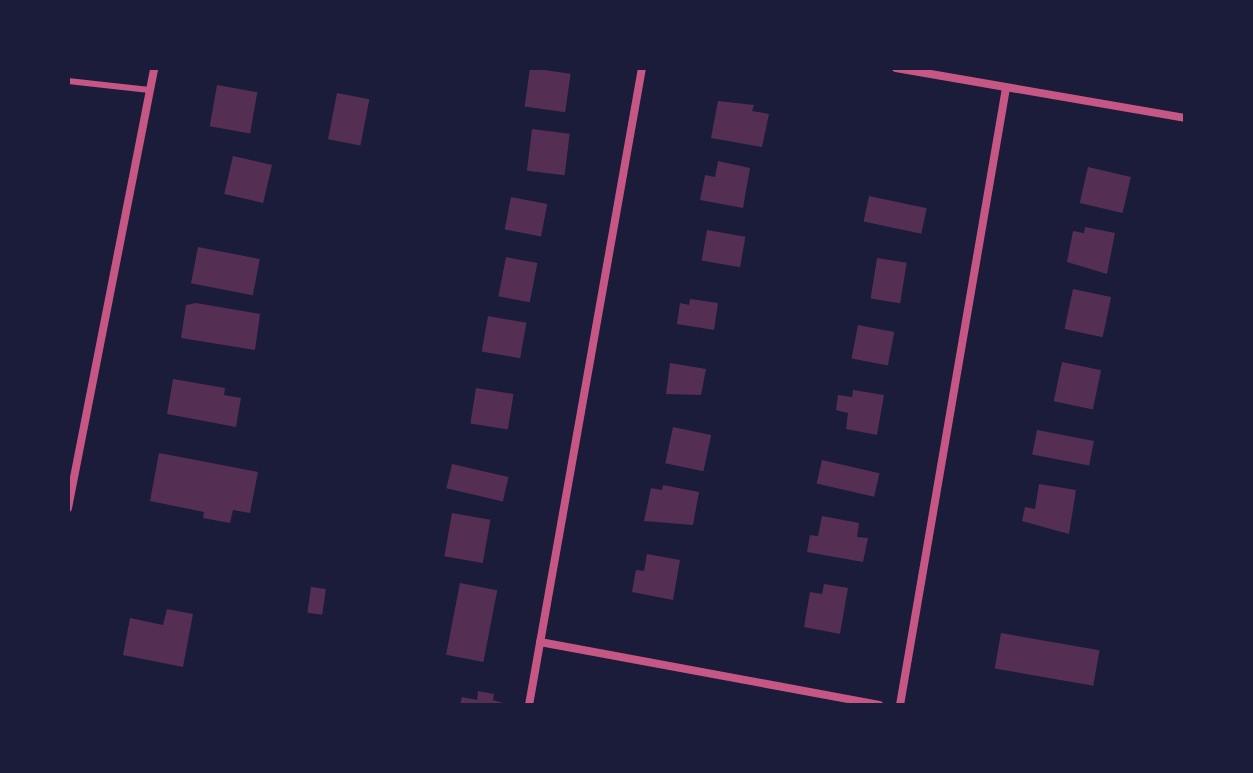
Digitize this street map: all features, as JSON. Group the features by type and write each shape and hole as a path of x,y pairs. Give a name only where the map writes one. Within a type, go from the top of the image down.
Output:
{"street":[{"path":"68,508 154,68"},
{"path":"529,705 642,68"},
{"path":"896,68 1185,118"},
{"path":"900,705 1006,88"},
{"path":"540,642 879,705"}],"lane":[{"path":"68,81 150,90"}],"building":[{"path":"530,68 571,74 565,112 525,107"},
{"path":"217,85 257,92 250,133 210,126"},
{"path":"337,93 369,99 360,145 328,139"},
{"path":"718,101 754,105 752,111 769,114 762,147 711,138"},
{"path":"532,129 570,134 565,175 527,171"},
{"path":"233,156 272,165 263,203 224,194"},
{"path":"718,161 750,168 743,208 700,200 705,175 715,177"},
{"path":"1088,167 1131,177 1123,213 1080,203"},
{"path":"869,196 927,208 921,234 864,221"},
{"path":"511,197 547,204 541,236 505,229"},
{"path":"1085,227 1115,233 1107,274 1067,262 1073,231 1084,233"},
{"path":"707,230 745,237 740,267 702,261"},
{"path":"198,247 260,259 253,295 191,283"},
{"path":"506,257 537,263 530,302 498,296"},
{"path":"877,258 907,263 900,303 871,298"},
{"path":"1073,289 1111,297 1103,337 1064,329"},
{"path":"690,299 718,303 714,330 677,324 680,303 689,305"},
{"path":"196,303 260,314 255,350 181,338 186,305"},
{"path":"488,316 526,323 520,358 482,351"},
{"path":"858,325 894,332 888,365 852,358"},
{"path":"1062,362 1101,370 1093,409 1054,401"},
{"path":"670,363 706,369 701,395 666,394"},
{"path":"173,379 225,388 224,395 241,398 236,427 167,414"},
{"path":"476,388 514,394 508,430 470,424"},
{"path":"853,390 884,395 877,435 846,429 848,413 836,410 838,395 852,397"},
{"path":"673,427 711,435 703,471 665,463"},
{"path":"1037,430 1094,441 1089,466 1032,455"},
{"path":"159,453 258,472 250,513 233,510 230,523 203,518 204,512 150,501"},
{"path":"822,460 879,473 874,497 817,483"},
{"path":"452,464 509,477 503,501 446,488"},
{"path":"1039,484 1076,490 1069,534 1022,521 1025,507 1035,509"},
{"path":"663,485 699,492 693,525 644,521 651,488 662,490"},
{"path":"452,513 490,520 483,563 444,556"},
{"path":"822,516 859,523 857,537 868,538 863,562 807,552 810,535 818,536"},
{"path":"647,554 680,560 673,600 632,592 636,570 644,571"},
{"path":"460,583 497,590 483,662 446,655"},
{"path":"824,584 848,588 840,634 804,627 810,592 822,594"},
{"path":"311,587 326,589 322,615 307,613"},
{"path":"167,609 193,614 183,667 123,655 130,618 163,625"},
{"path":"1001,633 1099,650 1093,686 995,668"},
{"path":"478,691 494,694 493,700 510,705 460,705 462,697 477,700"}]}
